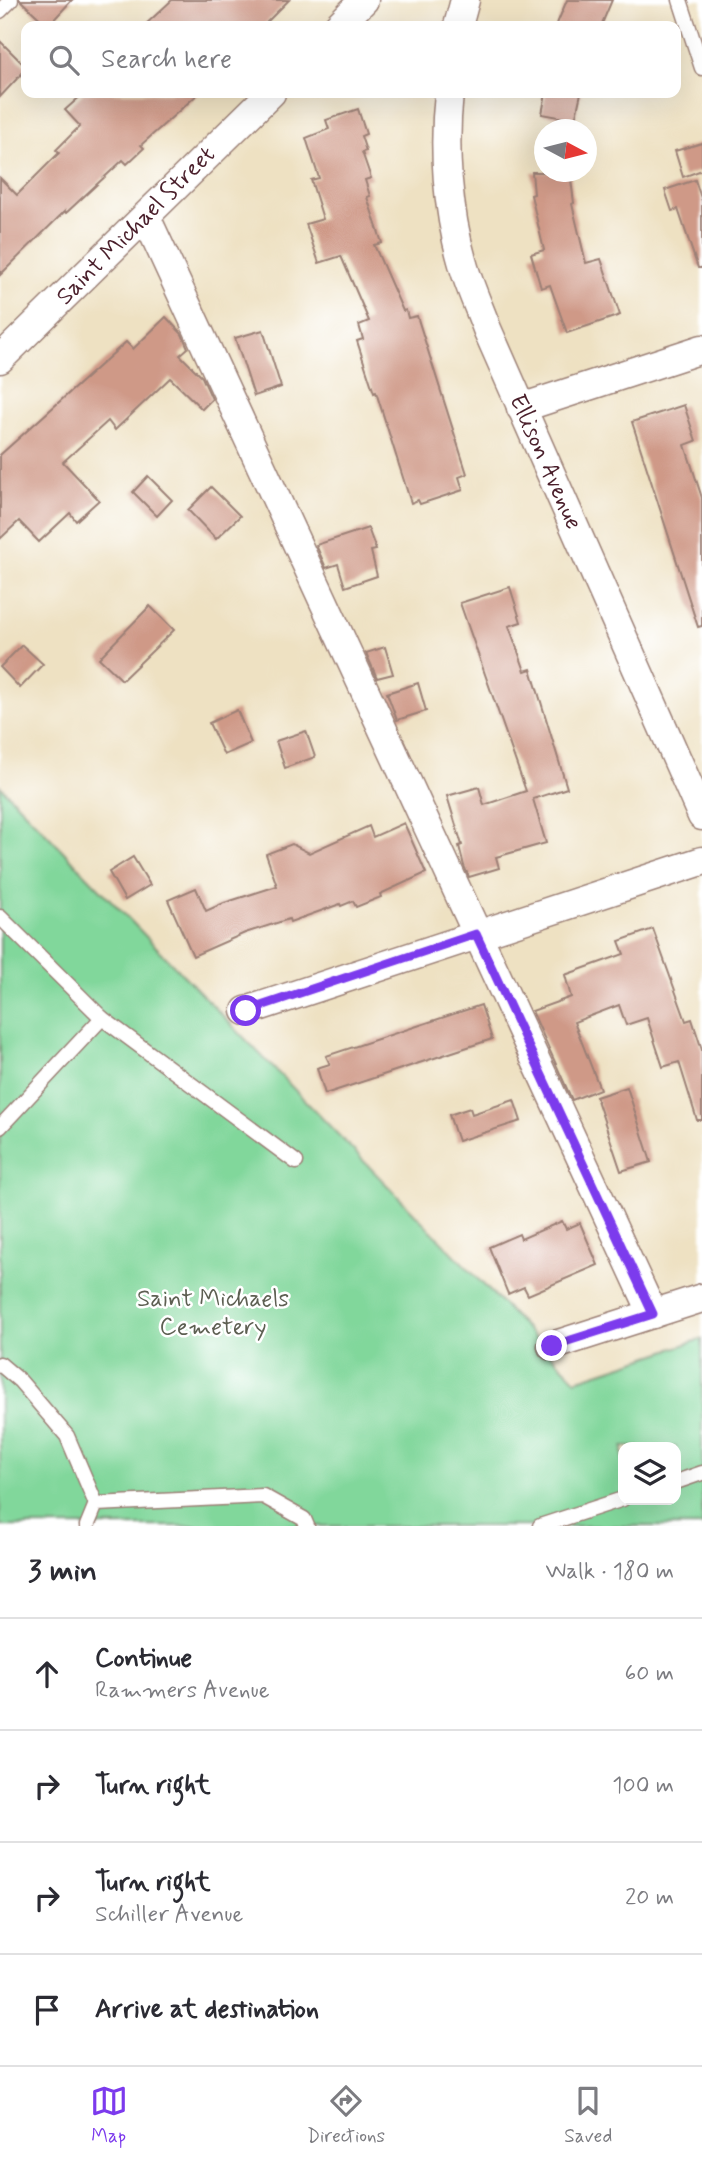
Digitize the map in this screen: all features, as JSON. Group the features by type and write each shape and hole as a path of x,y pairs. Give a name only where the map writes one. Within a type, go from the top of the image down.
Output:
{"street":[{"path":"343,21 364,0"},
{"path":"459,21 465,0"},
{"name":"Saint Michael Street","path":"0,359 266,98"},
{"name":"Ellison Avenue","path":"448,98 446,122 448,175 451,207 463,263 487,329 521,408 702,816"},
{"path":"146,216 653,1314"},
{"path":"521,408 702,349"},
{"path":"246,1011 702,861"},
{"path":"552,1346 702,1298"}],"lane":[{"path":"0,11 11,0"},
{"path":"680,0 702,68"},
{"path":"0,916 102,1018 296,1162"},
{"path":"0,1127 102,1018"},
{"path":"0,1364 20,1381 67,1436 96,1504 87,1526"},
{"path":"681,1480 702,1473"},
{"path":"96,1504 263,1496 304,1519 307,1526"},
{"path":"540,1526 618,1501"}],"green space":[{"name":"Saint Michaels Cemetery","path":"0,786 576,1380 702,1339 702,1526 0,1526"}],"building":[{"path":"20,0 72,0 53,21 43,21"},
{"path":"172,0 289,0 268,21 149,21"},
{"path":"567,0 612,0 603,21 558,21"},
{"path":"0,41 21,62 21,74 0,97"},
{"path":"78,98 193,98 141,145 144,148 127,164 123,160 66,213 65,211 0,275 0,178 17,195 59,153 56,150 80,126 65,110"},
{"path":"545,98 580,98 575,119 542,114"},
{"path":"358,109 366,134 361,136 366,151 362,152 371,178 365,180 370,196 367,197 382,243 374,245 403,311 406,310 408,318 417,316 467,474 459,477 463,490 420,504 418,500 411,503 357,341 363,339 359,325 369,321 341,256 319,263 306,224 323,219 311,180 319,178 306,138 329,129 326,120"},
{"path":"702,143 702,170 683,177 675,151"},
{"path":"532,172 534,182 571,182 572,204 586,263 601,259 620,315 567,333 550,285 541,288 531,254 544,250 531,195 534,194"},
{"path":"695,180 702,201 702,268 698,268 678,209 672,211 665,190"},
{"path":"166,317 182,334 188,348 180,355 202,377 212,399 202,409 170,378 115,430 108,421 63,462 99,500 76,521 70,513 39,542 19,521 0,539 0,455 126,342 133,349"},
{"path":"263,330 281,387 254,396 235,338"},
{"path":"684,405 696,441 685,445 702,498 702,626 698,627 632,422"},
{"path":"148,476 172,500 157,516 133,492"},
{"path":"211,487 240,516 216,539 188,510"},
{"path":"368,528 376,550 371,551 377,576 345,587 338,564 326,568 316,545"},
{"path":"510,587 521,622 509,626 525,671 531,669 567,788 533,799 546,843 496,857 499,868 469,877 447,796 479,787 484,805 526,791 460,603"},
{"path":"150,606 174,630 122,680 99,658"},
{"path":"22,645 43,664 20,688 0,667"},
{"path":"385,647 393,674 377,678 366,653"},
{"path":"418,683 426,711 397,720 387,693"},
{"path":"237,710 251,743 224,755 209,723"},
{"path":"306,731 315,757 285,768 276,741"},
{"path":"404,823 426,873 356,907 353,901 290,922 289,919 245,933 193,956 168,900 196,888 206,911 277,886 266,854 292,844 309,853 369,826 373,837"},
{"path":"133,857 150,885 125,900 109,872"},
{"path":"653,929 686,1021 692,1019 702,1050 702,1120 697,1120 679,1062 663,1067 647,1018 626,1025 619,1005 574,1022 600,1089 572,1100 532,1011 571,997 565,975 624,954 619,941"},
{"path":"481,1005 492,1039 325,1094 317,1068 330,1064 326,1056"},
{"path":"627,1087 651,1162 621,1171 596,1097"},
{"path":"514,1100 521,1121 458,1141 449,1115 470,1108 472,1114"},
{"path":"562,1221 566,1229 580,1223 598,1265 528,1295 524,1287 508,1294 489,1247 519,1234 521,1239"}],"route":[{"path":"246,1011 476,934 653,1314 552,1346"}]}
